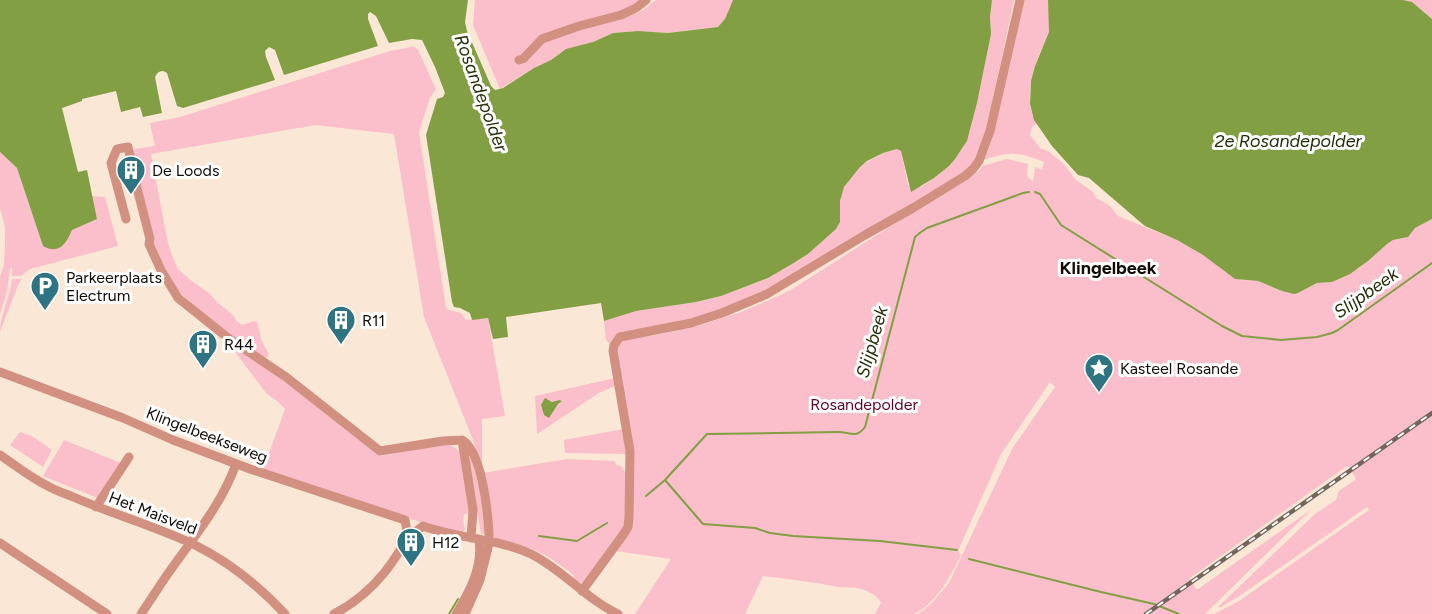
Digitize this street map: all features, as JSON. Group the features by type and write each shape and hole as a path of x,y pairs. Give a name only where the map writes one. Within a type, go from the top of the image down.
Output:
{"street":[{"path":"519,60 551,34 621,15 646,0"},
{"path":"582,591 623,535 629,517 630,451 613,351 616,341 620,337 701,320 767,294 913,208 973,169 983,152 990,131 1020,0"},
{"path":"126,219 111,163 117,149 128,147 150,239 149,244 178,298 228,338 286,377 380,451 443,441 462,440 469,445 481,476 489,535"},
{"name":"Klingelbeekseweg","path":"0,372 123,418 236,464 405,520 406,540"},
{"path":"456,614 475,576 480,554 475,539 462,440"},
{"name":"Het Maisveld","path":"0,456 46,486 190,543 242,574 285,614"},
{"path":"96,507 129,457"},
{"path":"141,614 220,499 236,464"},
{"path":"334,614 373,585 406,540 423,526 518,549 537,557 606,608 618,614"},
{"path":"0,543 107,614"},
{"path":"465,614 480,580 488,548"}],"green space":[{"path":"475,0 644,0 632,8 546,34 515,63 524,64 543,41 635,14 656,0 733,0 725,19 718,27 668,33 638,31 613,33 561,52 500,89 473,25"},
{"path":"992,0 1014,0 982,150 970,169 775,287 714,313 619,334 609,343 606,340 604,321 636,311 721,296 768,278 808,254 836,229 840,222 840,201 844,187 860,167 883,153 898,149 901,151 908,185 921,187 949,166 963,148 969,134 991,34"},
{"path":"1021,0 1048,0 1050,17 1048,35 1038,58 1030,87 1030,107 1037,123 1032,127 1030,135 1040,148 1048,151 1064,164 1075,179 1093,192 1096,198 1109,205 1118,216 1177,240 1241,280 1258,281 1282,291 1298,293 1317,283 1332,282 1359,268 1387,244 1393,240 1405,238 1415,228 1432,219 1432,614 1214,614 1239,601 1369,510 1367,507 1238,597 1218,607 1315,514 1336,500 1339,491 1356,479 1347,466 1190,578 1198,589 1312,509 1205,614 918,614 932,603 949,583 1012,449 1055,387 1050,382 1001,454 958,551 961,555 953,571 942,589 921,610 913,614 875,614 881,603 874,595 864,590 763,576 745,614 635,614 671,559 615,551 626,537 632,458 614,344 620,340 698,326 741,312 789,291 961,183 979,171 982,166 1007,159 1028,164 1027,177 1033,181 1035,167 1042,170 1044,162 1014,154 984,160 991,142"},
{"path":"1403,0 1432,0 1432,19 1412,2"},
{"path":"411,47 418,50 436,89 430,98 419,132 446,308 461,313 466,320 488,318 505,416 482,419 482,468 424,317 394,134 315,125 151,154 168,243 178,269 209,293 242,325 257,322 262,341 269,354 265,359 219,329 179,292 154,249 132,152 135,149 155,146 150,123 180,117 390,51"},
{"path":"0,152 17,168 43,246 63,245 72,230 97,219 92,196 105,197 118,246 30,269 21,276 12,276 10,268 7,292 0,314 0,277 4,265 5,227 0,209"},
{"path":"12,279 22,279 0,332 2,319"},
{"path":"226,340 278,375 381,456 443,444 457,449 461,453 469,512 464,515 463,519 465,530 462,532 426,524 263,470 285,409 266,393"},
{"path":"615,378 617,385 599,393 537,434 535,396","holes":["548,399 552,402 559,400 550,416 544,415 541,405"]},
{"path":"624,429 627,454 565,453 564,440"},
{"path":"20,432 32,436 52,450 43,467 10,445"},
{"path":"64,440 121,463 100,499 43,476"},
{"path":"469,457 471,457 481,494 485,534 481,534"},
{"path":"567,459 615,461 616,465 621,466 627,475 625,526 582,583 574,580 570,572 549,557 530,548 492,539 483,473"}],"water":[{"name":"Rosandepolder","path":"0,0 468,0 465,22 467,31 491,86 495,90 503,88 566,49 593,42 613,33 638,31 668,33 718,27 725,19 733,0 992,0 991,34 967,141 949,166 934,178 911,192 901,151 897,149 883,153 860,167 844,187 840,201 840,222 836,229 808,254 768,278 721,296 636,311 604,321 601,303 506,317 508,337 493,339 488,318 472,320 470,313 454,307 452,302 426,135 437,99 443,97 445,93 422,40 412,39 389,43 376,16 370,12 368,19 378,46 284,75 275,50 269,47 265,51 266,57 275,80 183,108 177,106 167,73 162,71 155,77 162,113 143,117 140,107 121,112 116,91 82,99 82,101 62,108 78,172 87,170 97,219 72,230 61,247 53,249 43,246 17,168 0,152"},
{"name":"2e Rosandepolder","path":"1048,0 1403,0 1412,2 1432,19 1432,219 1415,228 1408,237 1393,240 1387,244 1350,274 1332,282 1317,283 1298,293 1282,291 1258,281 1235,279 1203,255 1145,226 1089,178 1078,175 1052,146 1034,120 1030,104 1031,81 1049,32"},
{"path":"545,398 552,402 562,401 549,418 544,415 541,405"}],"waterway":[{"name":"Slijpbeek","path":"665,480 707,434 838,432 853,434 862,431 865,427 915,237 927,228 1029,192"},
{"name":"Slijpbeek","path":"1035,192 1040,194 1061,225 1222,326 1242,336 1281,340 1317,337 1332,333 1432,263"},
{"name":"Slijpbeek","path":"646,496 665,480 703,524 755,528 770,533 793,536 880,541 957,550"},
{"name":"Slijpbeek","path":"539,536 577,541 607,523"},
{"name":"Slijpbeek","path":"969,559 1154,604 1179,614"},
{"name":"Slijpbeek","path":"449,614 458,599"}],"railway":[{"path":"1146,614 1432,413"}],"place":[{"name":"De Loods","path":"131,196"},
{"name":"Parkeerplaats Electrum","path":"45,312"},
{"name":"R11","path":"341,346"},
{"name":"R44","path":"203,370"},
{"name":"Kasteel Rosande","path":"1099,394"},
{"name":"H12","path":"411,568"}],"district":[{"name":"Klingelbeek","path":"1108,268"}]}
